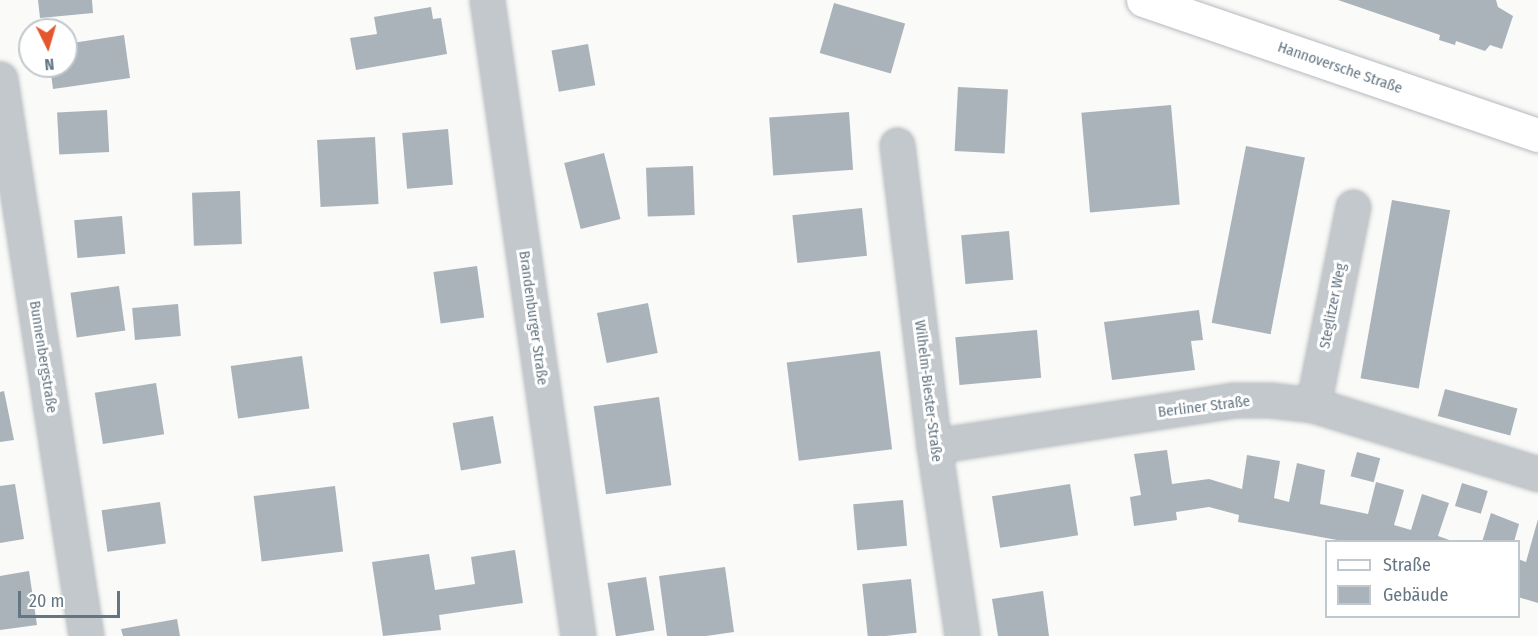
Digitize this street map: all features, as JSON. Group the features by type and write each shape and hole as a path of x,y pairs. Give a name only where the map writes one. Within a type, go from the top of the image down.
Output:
{"main road":[{"name":"Hannoversche Straße","path":"1143,0 1538,135"}],"street":[{"name":"Brandenburger Straße","path":"487,0 578,636"},
{"name":"Bunnenbergstraße","path":"0,79 86,636"},
{"name":"Wilhelm-Biester-Straße","path":"897,145 934,446 962,636"},
{"name":"Steglitzer Weg","path":"1313,405 1353,207"},
{"name":"Berliner Straße","path":"934,446 1233,400 1270,400 1313,405 1538,474"}],"building":[{"path":"38,0 92,0 93,13 40,18"},
{"path":"1338,0 1496,0 1498,7 1513,16 1502,49 1490,45 1485,51 1456,41 1455,45 1439,40 1440,35"},
{"path":"834,3 905,23 891,73 820,53"},
{"path":"431,7 433,19 441,18 447,54 356,70 350,38 377,34 374,17"},
{"path":"124,35 130,78 53,89 52,78 78,78 78,42"},
{"path":"588,44 595,85 559,92 552,50"},
{"path":"958,87 1008,90 1005,154 955,151"},
{"path":"1171,105 1180,205 1090,212 1081,113"},
{"path":"107,110 109,152 59,155 57,113"},
{"path":"849,112 853,170 773,175 769,118"},
{"path":"448,129 453,185 407,189 402,133"},
{"path":"375,137 379,204 321,207 317,140"},
{"path":"1246,146 1305,157 1271,334 1212,323"},
{"path":"604,153 620,219 581,229 564,163"},
{"path":"693,166 695,215 648,217 646,168"},
{"path":"240,191 242,244 194,246 192,193"},
{"path":"1392,200 1450,210 1419,388 1361,378"},
{"path":"862,208 867,256 797,263 792,215"},
{"path":"122,216 125,254 77,258 74,220"},
{"path":"1009,231 1013,280 965,284 961,235"},
{"path":"477,266 484,317 441,324 433,272"},
{"path":"119,286 125,331 77,337 70,293"},
{"path":"648,303 658,353 607,363 597,313"},
{"path":"178,304 181,336 135,340 132,308"},
{"path":"1199,310 1203,340 1191,341 1195,370 1112,380 1104,322"},
{"path":"1037,330 1041,378 959,385 955,337"},
{"path":"880,351 892,449 799,461 787,362"},
{"path":"302,356 309,408 238,419 231,366"},
{"path":"156,383 164,434 103,444 95,393"},
{"path":"1445,389 1517,408 1510,435 1438,416"},
{"path":"4,391 14,440 0,442 0,392"},
{"path":"659,397 671,485 606,494 594,406"},
{"path":"493,416 501,463 461,470 453,423"},
{"path":"1167,450 1172,484 1209,479 1242,489 1247,455 1280,461 1274,498 1289,502 1297,463 1325,470 1320,504 1368,514 1376,482 1404,490 1394,525 1411,530 1422,494 1449,503 1438,536 1449,540 1337,540 1238,522 1239,515 1209,507 1176,512 1177,520 1134,526 1130,497 1141,495 1134,454"},
{"path":"1357,452 1380,458 1374,482 1351,476"},
{"path":"1462,483 1488,491 1481,514 1455,506"},
{"path":"15,484 24,539 0,543 0,486"},
{"path":"1070,484 1078,535 1000,548 992,496"},
{"path":"335,486 343,552 262,562 254,496"},
{"path":"903,500 907,546 857,550 853,504"},
{"path":"160,502 166,544 107,552 102,510"},
{"path":"1491,513 1519,524 1515,540 1483,540"},
{"path":"1538,519 1538,603 1520,598 1520,560 1526,562"},
{"path":"515,550 523,603 439,615 441,630 383,636 372,562 429,554 435,590 475,584 471,557"},
{"path":"725,567 734,632 706,636 667,636 659,576"},
{"path":"29,571 37,625 0,630 0,576"},
{"path":"646,577 654,630 616,636 607,583"},
{"path":"911,579 917,633 868,636 862,584"},
{"path":"1043,591 1049,636 998,636 992,599"},
{"path":"177,619 180,636 123,636 121,629"}]}
